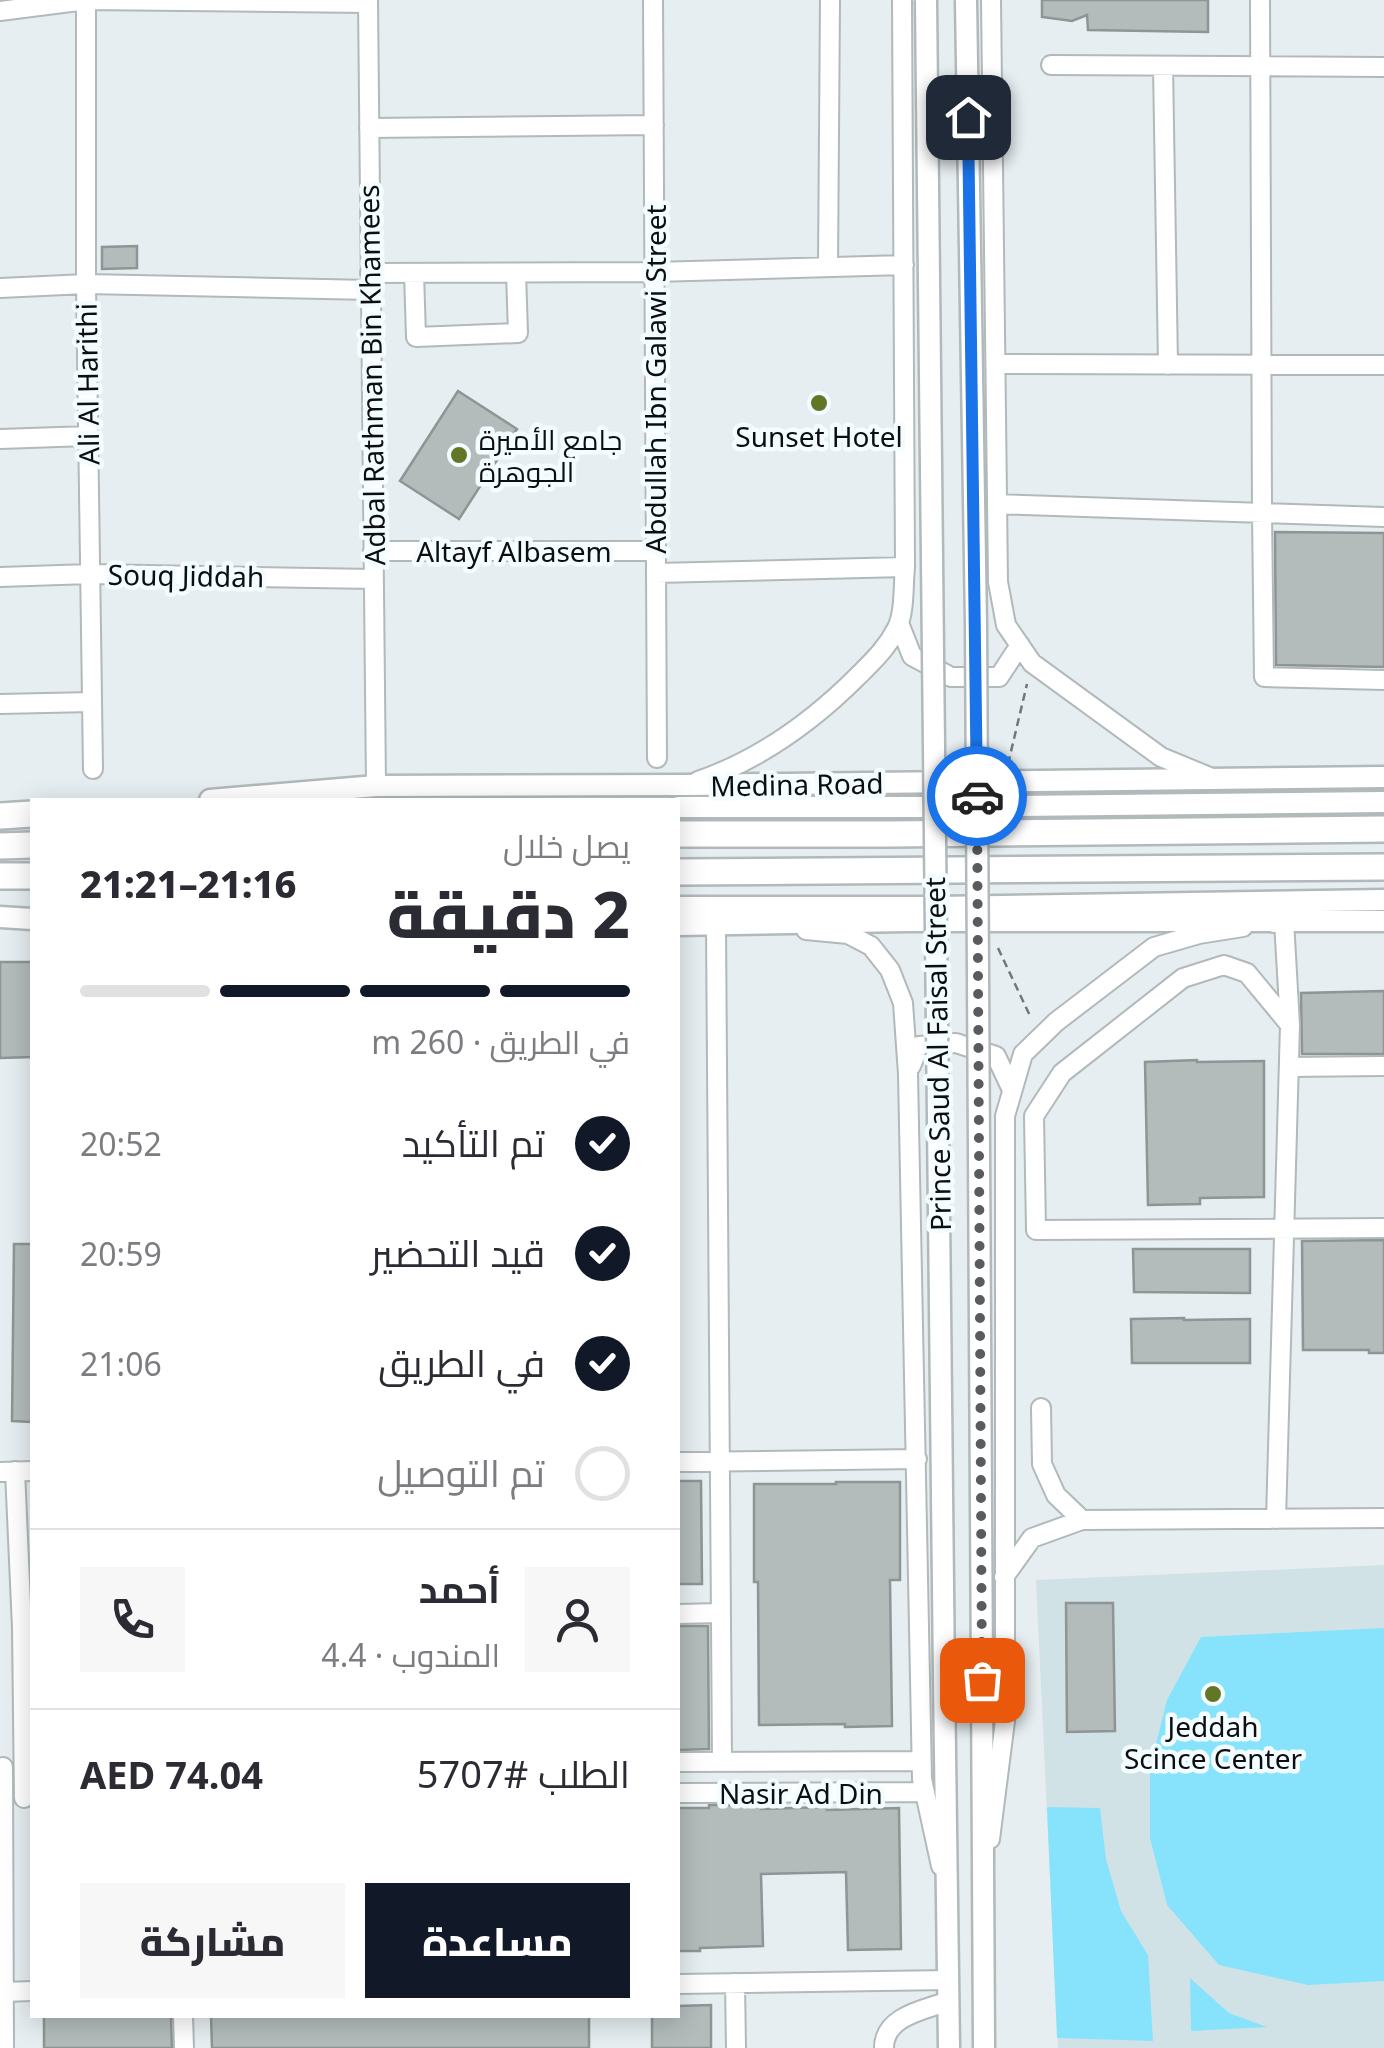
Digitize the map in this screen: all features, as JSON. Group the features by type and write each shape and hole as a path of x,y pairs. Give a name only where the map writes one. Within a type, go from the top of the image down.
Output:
{"highway":[{"path":"0,816 30,811"},
{"path":"680,834 1384,829"},
{"path":"0,846 30,845"},
{"path":"680,872 1384,867"},
{"path":"0,876 30,876"}],"main road":[{"name":"Prince Saud Al Faisal Street","path":"926,0 949,2048"},
{"name":"Prince Saud Al Faisal Street","path":"966,0 978,906 984,2048"},
{"name":"Medina Road","path":"234,798 376,786 1384,777"},
{"name":"Medina Road","path":"680,807 1384,802"},
{"path":"0,808 30,811"},
{"path":"680,906 936,907 1384,900"},
{"path":"0,907 30,907"},
{"path":"0,917 30,919"},
{"path":"680,925 1384,921"}],"street":[{"path":"8,7 86,0 368,2"},
{"name":"Ali Al Harithi","path":"86,0 93,769"},
{"name":"Abdullah Ibn Galawi Street","path":"653,0 657,758"},
{"path":"828,267 830,0"},
{"path":"686,786 725,772 790,735 886,648 899,623 906,567 902,0"},
{"path":"991,0 998,582 1006,625 1032,663 1161,757 1212,778"},
{"path":"1260,0 1264,677 1384,680"},
{"name":"Adbal Rathman Bin Khamees","path":"368,2 376,786"},
{"path":"1051,65 1384,67"},
{"path":"1163,66 1168,364"},
{"path":"369,128 654,125"},
{"path":"0,288 370,282 414,273 904,265"},
{"path":"414,273 416,337 518,333 516,273"},
{"path":"996,364 1384,365"},
{"path":"0,439 88,436"},
{"path":"997,504 1384,517"},
{"name":"Altayf Albasem","path":"373,551 656,551"},
{"path":"656,573 906,567"},
{"name":"Souq Jiddah","path":"0,577 90,574 373,579"},
{"path":"899,623 912,656 951,676 999,677 1020,645"},
{"path":"0,704 92,702"},
{"path":"984,1884 1005,1721 1004,1116 1023,1054 1056,1022 1154,947 1199,934 1284,921 1290,1025 1276,1519"},
{"path":"722,1762 716,925 848,934 871,946 890,970 903,1002 908,1074 922,1761 924,1792 947,1896"},
{"path":"1290,1025 1248,973 1224,964 1184,978 1062,1073 1034,1116 1036,1230 1384,1228"},
{"path":"908,1074 919,1046 956,1043 996,1056 1012,1090"},
{"path":"1289,1066 1384,1066"},
{"path":"1040,1408 1042,1464 1056,1496 1082,1520"},
{"path":"680,1462 917,1459"},
{"path":"2,1798 28,1798 27,1628 16,1471"},
{"path":"1004,1577 1032,1538 1082,1520 1384,1518"},
{"path":"680,1614 720,1613"},
{"path":"0,1628 27,1628"},
{"name":"Nasir Ad Din","path":"680,1762 922,1761"},
{"path":"4,2048 1,1767 28,1767"},
{"name":"Nasir Ad Din","path":"680,1794 924,1792"},
{"path":"735,1983 736,2048"},
{"path":"680,1984 949,1991"},
{"path":"4,1992 30,1991"},
{"path":"884,2048 890,2026 949,1991"},
{"path":"184,2018 184,2048"}],"path":[{"path":"1005,774 1032,663"},
{"path":"994,939 1040,1038"}],"shaded area":[{"name":"Jeddah Scince Center","path":"1384,1565 1384,2048 1058,2048 1036,1580"},
{"path":"1384,1628 1384,1981 1308,1985 1219,1965 1167,1905 1150,1838 1150,1768 1167,1700 1201,1637"},
{"path":"1047,1807 1100,1808 1106,1859 1121,1911 1148,1955 1153,2041 1057,2038"},
{"path":"1190,1978 1229,2013 1267,2027 1191,2031"}],"building":[{"path":"1042,0 1208,0 1208,32 1088,30 1087,15 1072,21 1042,17"},
{"path":"137,246 137,268 102,269 102,247"},
{"name":"جامع الأميرة الجوهرة","path":"458,391 517,429 459,519 400,481"},
{"path":"1275,532 1384,533 1384,667 1276,665"},
{"path":"0,962 30,962 30,1057 0,1058"},
{"path":"1384,991 1384,1054 1302,1054 1301,993"},
{"path":"1264,1061 1264,1197 1200,1198 1200,1204 1148,1205 1145,1062"},
{"path":"1384,1240 1384,1353 1303,1350 1302,1241"},
{"path":"14,1244 30,1244 30,1422 12,1421"},
{"path":"1133,1249 1250,1249 1250,1293 1134,1292"},
{"path":"1131,1319 1250,1319 1250,1363 1132,1363"},
{"path":"680,1481 701,1481 702,1584 680,1584"},
{"path":"900,1482 900,1580 890,1580 892,1726 759,1725 754,1484"},
{"path":"1066,1603 1113,1603 1115,1731 1067,1732"},
{"path":"680,1626 708,1626 709,1749 680,1750"},
{"path":"680,1808 899,1808 901,1949 848,1950 846,1872 761,1874 763,1946 680,1951"},
{"path":"711,2005 711,2048 652,2048 652,2018 680,2018 680,2006"},
{"path":"44,2018 171,2018 172,2048 44,2048"},
{"path":"211,2018 589,2018 589,2048 212,2048"}],"way so far":[{"path":"977,796 982,1680"}],"place":[{"name":"Sunset Hotel","path":"819,403"},
{"name":"جامع الأميرة الجوهرة","path":"459,455"},
{"name":"Jeddah Scince Center","path":"1213,1694"}],"route":[{"path":"968,117 977,796"}]}
